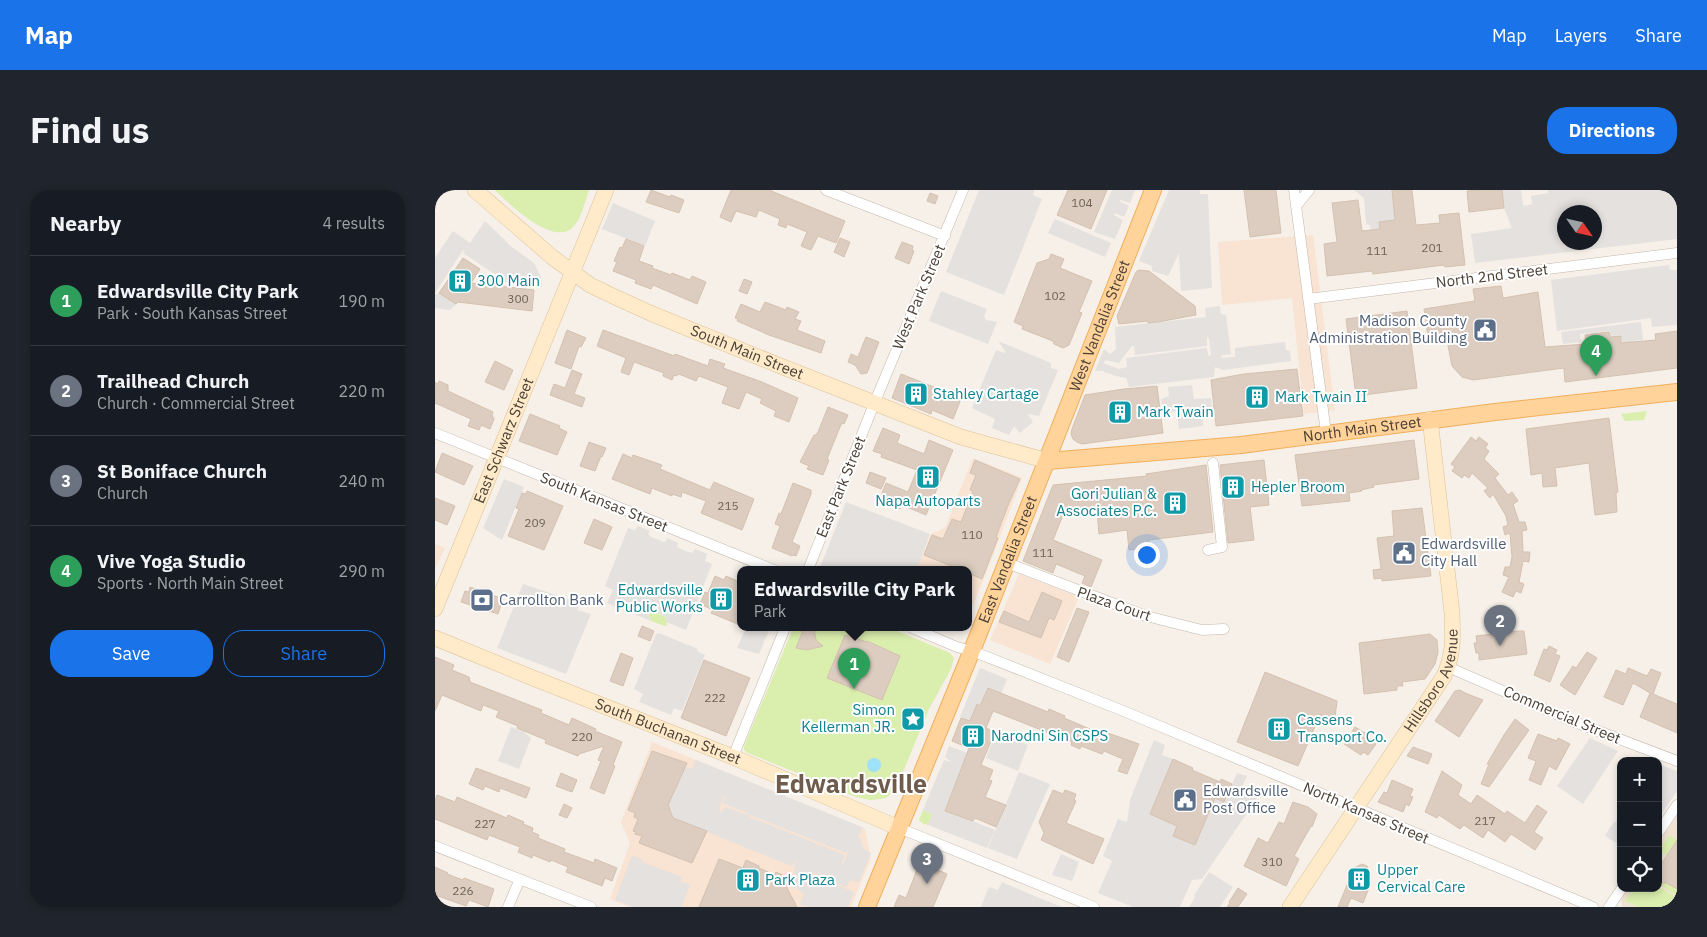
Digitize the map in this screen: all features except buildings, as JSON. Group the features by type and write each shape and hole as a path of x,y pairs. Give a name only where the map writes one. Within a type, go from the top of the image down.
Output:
{"main road":[{"name":"South Main Street","path":"475,190 540,247 572,272 590,284 650,313 874,404 978,443 1048,461"},
{"name":"East Schwarz Street","path":"435,609 606,190"},
{"name":"West Vandalia Street","path":"1048,461 1153,190"},
{"name":"North Main Street","path":"1048,461 1241,445 1430,419 1677,392"},
{"name":"Hillsboro Avenue","path":"1290,907 1444,676 1448,667 1452,650 1452,613 1430,419"},
{"name":"East Vandalia Street","path":"867,907 1048,461"},
{"name":"South Buchanan Street","path":"435,638 733,757 899,828"}],"street":[{"path":"826,190 945,236"},
{"name":"West Park Street","path":"874,404 963,190"},
{"path":"1293,190 1325,433"},
{"path":"1295,206 1309,190"},
{"name":"North 2nd Street","path":"1307,299 1677,253"},
{"name":"East Park Street","path":"810,566 874,404"},
{"name":"South Kansas Street","path":"435,433 764,566"},
{"path":"1208,550 1222,547 1213,463"},
{"name":"Plaza Court","path":"1007,563 1146,616 1202,630 1224,629"},
{"path":"733,757 784,631"},
{"path":"920,631 957,647 972,651"},
{"name":"North Kansas Street","path":"972,651 1121,710 1593,907"},
{"name":"Commercial Street","path":"1448,667 1572,721 1677,761"},
{"path":"1662,827 1677,805"},
{"path":"899,828 1094,907"},
{"path":"435,846 591,907"},
{"path":"508,907 520,879"},
{"path":"1609,907 1619,892"}],"shaded area":[{"path":"979,190 1034,190 1033,195 1042,199 1004,295 946,272"},
{"path":"1112,190 1135,190 1130,203 1119,201 1129,206 1124,217 1115,213 1114,215 1123,220 1115,239 1094,232"},
{"path":"1169,190 1200,190 1200,194 1208,194 1212,288 1181,291 1179,253 1168,276 1152,271 1152,266 1139,261"},
{"path":"1354,190 1392,190 1395,220 1380,229 1371,230 1370,225 1366,224 1364,198"},
{"path":"1502,190 1521,190 1523,205 1525,206 1532,204 1531,196 1548,193 1548,190 1677,190 1677,239 1602,248 1602,205 1557,205 1557,250 1584,250 1475,263 1471,234 1512,228 1504,208"},
{"path":"613,203 655,221 645,246 602,229"},
{"path":"1055,219 1111,243 1105,257 1048,233"},
{"path":"485,221 512,247 534,263 541,277 542,287 508,283 463,253 465,251 463,250 435,293 435,258 453,231 470,243"},
{"path":"1313,235 1335,410 1304,414 1292,298 1222,305 1218,242"},
{"path":"1669,265 1670,270 1677,270 1677,325 1652,327 1651,318 1557,331 1551,280"},
{"path":"941,291 987,309 984,316 986,320 997,322 988,344 929,321"},
{"path":"439,293 456,304 450,310 435,308 435,295"},
{"path":"1220,306 1221,314 1226,315 1231,354 1222,355 1221,358 1235,357 1235,348 1285,342 1286,350 1290,351 1291,361 1223,370 1215,367 1214,377 1129,387 1126,378 1102,371 1095,371 1104,349 1110,354 1116,349 1115,327 1206,317 1205,308","holes":["1207,337 1209,338 1210,356 1208,355 1207,348 1126,358 1127,367 1119,369 1103,363 1106,360 1119,363 1132,346 1134,346 1135,355 1207,346"]},
{"path":"1641,322 1643,340 1632,341 1633,349 1623,351 1621,335 1610,336 1610,331 1580,334 1581,342 1563,344 1561,332"},
{"path":"998,341 1051,363 1051,368 1058,370 1039,416 1028,414 1033,422 1020,433 1014,426 1009,435 992,428 995,419 972,408 996,350 1004,353 1005,351"},
{"path":"1192,385 1194,399 1211,398 1213,415 1202,417 1203,426 1179,429 1177,411 1163,413 1161,399 1169,396 1168,387"},
{"path":"973,458 1022,478 972,607 972,566 919,566 931,534 945,528"},
{"path":"504,479 524,487 502,540 483,528"},
{"path":"846,502 930,534 918,566 821,566"},
{"path":"638,526 650,531 648,534 651,537 664,542 667,538 678,543 677,547 685,551 692,553 695,549 707,554 705,561 712,564 686,630 666,622 666,617 653,611 650,611 648,614 651,621 634,614 637,613 637,610 622,604 619,606 621,609 607,603 613,590 605,586 628,528 635,530"},
{"path":"435,544 445,548 435,569"},
{"path":"1019,574 1079,597 1050,664 990,640"},
{"path":"523,584 580,603 577,610 591,614 566,674 497,648"},
{"path":"745,631 769,631 759,654 737,648"},
{"path":"659,633 698,649 697,651 705,655 682,711 674,708 671,715 639,702 643,694 634,689 656,634"},
{"path":"980,668 1007,679 1001,694 988,689 980,706 977,705 970,721 960,717"},
{"path":"511,727 523,731 531,738 519,769 498,761"},
{"path":"996,733 1028,745 1018,771 986,758"},
{"path":"1590,738 1618,751 1583,804 1557,786"},
{"path":"1154,740 1165,745 1162,755 1173,759 1150,814 1177,826 1173,836 1195,845 1215,798 1224,802 1237,773 1247,776 1242,786 1244,792 1260,794 1202,879 1192,880 1180,907 1133,907 1098,893 1112,861 1103,856 1118,819 1127,822 1130,800"},
{"path":"652,742 865,829 871,858 851,907 629,907 610,899 630,843 621,822"},
{"path":"949,746 967,753 959,772 962,774 958,778 945,810 995,830 987,848 928,825 932,814 923,810 944,760 952,762 945,757"},
{"path":"696,760 862,827 858,836 863,849 871,853 859,882 850,880 846,887 809,872 806,873 808,882 812,875 854,892 848,907 808,907 800,904 804,894 798,890 795,884 794,870 796,859 792,866 673,818 668,805 685,767 692,769","holes":["725,795 723,803 748,813 747,815 725,807 721,813 719,808","750,815 846,853 850,845 844,863 842,862 845,855 750,817"]},
{"path":"1662,765 1677,771 1677,791 1662,813"},
{"path":"1019,772 1050,784 1017,859 988,848"},
{"path":"1677,815 1677,907 1622,907 1621,899 1626,892 1662,892 1662,838"},
{"path":"1617,820 1617,844 1605,836"},
{"path":"1061,854 1079,862 1072,881 1052,875"},
{"path":"632,855 643,860 642,862 682,877 681,882 690,885 681,907 633,907 615,900"},
{"path":"1209,872 1233,887 1220,907 1189,907 1195,894"},
{"path":"1002,882 1062,907 981,907 989,887 998,890"}],"green space":[{"path":"495,190 589,190 581,214 574,226 566,232 555,232 532,222"},
{"path":"1647,411 1644,420 1625,421 1621,414"},
{"path":"620,604 636,609 637,612 634,614 621,609"},
{"path":"651,611 666,617 667,625 651,621 648,614"},
{"path":"792,631 897,631 950,653 954,658 951,669 929,709 896,789 886,798 870,800 856,797 748,753 744,750"},
{"path":"923,810 932,814 928,825 919,820"},
{"path":"1669,835 1677,840 1666,855 1662,853 1662,846"},
{"path":"1666,881 1677,889 1677,896 1662,886 1662,883 1664,884"},
{"path":"1662,889 1677,898 1673,907 1639,907 1625,901 1631,892 1662,892"}],"water":[{"path":"871,758 877,758 881,765 877,772 871,772 867,768 867,762"}],"place":[{"name":"300 Main","path":"460,281"},
{"name":"Madison County Administration Building","path":"1485,330"},
{"name":"Vive Yoga Studio","path":"1596,376"},
{"name":"Stahley Cartage","path":"916,394"},
{"name":"Mark Twain II","path":"1257,397"},
{"name":"Mark Twain","path":"1120,412"},
{"name":"Napa Autoparts","path":"928,477"},
{"name":"Hepler Broom","path":"1233,487"},
{"name":"Gori Julian & Associates P.C.","path":"1175,503"},
{"name":"Edwardsville City Hall","path":"1404,553"},
{"name":"Edwardsville Public Works","path":"721,599"},
{"name":"Carrollton Bank","path":"482,600"},
{"name":"Trailhead Church","path":"1500,646"},
{"name":"Edwardsville City Park","path":"854,689"},
{"name":"Simon Kellerman JR.","path":"913,719"},
{"name":"Cassens Transport Co.","path":"1279,729"},
{"name":"Narodni Sin CSPS","path":"973,736"},
{"name":"Edwardsville Post Office","path":"1185,800"},
{"name":"Upper Cervical Care","path":"1359,879"},
{"name":"Park Plaza","path":"748,880"},
{"name":"St Boniface Church","path":"927,884"}],"district":[{"name":"Edwardsville","path":"851,784"}]}
